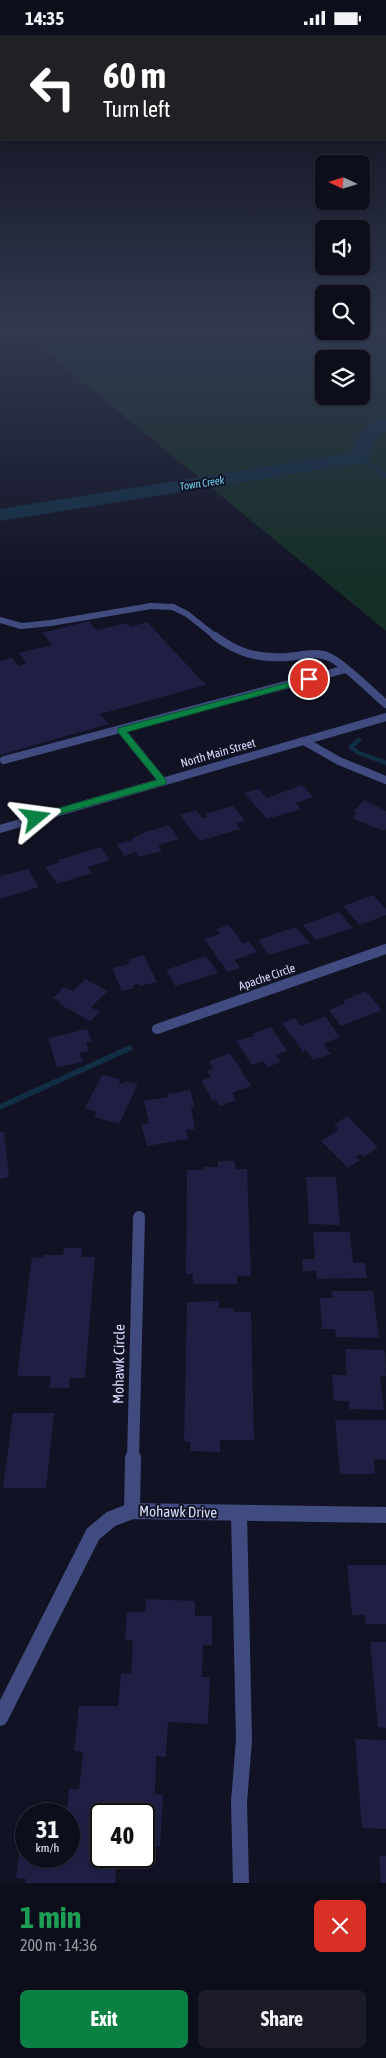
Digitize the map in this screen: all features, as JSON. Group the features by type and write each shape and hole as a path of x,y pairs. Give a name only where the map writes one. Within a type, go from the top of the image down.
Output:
{"street":[{"path":"0,620 21,625 51,623 151,606 173,607 187,614 231,648 256,656 286,657 316,653 331,657 386,704"},
{"path":"4,760 346,669"},
{"name":"North Main Street","path":"0,829 386,717"},
{"path":"121,730 163,782"},
{"path":"304,741 339,761 386,780"},
{"name":"Apache Circle","path":"157,1029 386,949"},
{"name":"Mohawk Circle","path":"132,1511 139,1217"},
{"name":"Mohawk Drive","path":"0,1718 93,1534 111,1519 132,1511 386,1515"},
{"path":"239,1513 244,1740 239,1802 240,1883"}],"green space":[{"path":"123,415 386,415 386,631"}],"building":[{"path":"89,621 97,630 126,623 130,627 147,622 206,685 100,714 109,724 0,755 0,661 12,658 18,666 27,663 19,653 52,645 42,633"},
{"path":"302,785 313,797 296,803 301,809 267,819 244,793 259,789 267,798"},
{"path":"364,800 386,811 386,829 384,831 352,818 356,813 353,812"},
{"path":"233,806 245,821 236,823 240,829 200,841 180,815 196,810 202,818 207,817 205,814"},
{"path":"169,825 179,839 158,845 162,851 139,857 135,852 124,856 117,844 133,840 132,838 142,833"},
{"path":"101,847 110,860 88,867 92,873 57,884 45,867 60,862 58,860"},
{"path":"28,869 39,887 0,899 0,876"},
{"path":"373,895 386,909 386,915 360,925 343,906"},
{"path":"339,912 353,928 316,940 303,925"},
{"path":"229,925 243,944 249,941 257,952 235,960 240,968 228,972 204,939 220,934 216,929"},
{"path":"296,927 310,943 269,955 258,940"},
{"path":"144,955 157,982 140,986 138,984 133,985 134,988 122,991 112,968 129,964 130,959"},
{"path":"206,956 218,973 175,986 166,970"},
{"path":"85,979 108,991 91,1007 100,1012 90,1021 59,1004 61,1002 53,998 64,987 73,991"},
{"path":"366,991 382,1010 341,1026 329,1010 345,1004 343,1001"},
{"path":"325,1016 340,1037 323,1044 331,1054 313,1060 306,1050 303,1052 282,1023 295,1018 301,1026"},
{"path":"271,1027 287,1051 276,1055 281,1062 268,1067 263,1061 252,1065 236,1041 254,1036 253,1034"},
{"path":"87,1029 92,1042 86,1043 89,1051 80,1053 83,1062 57,1067 48,1038"},
{"path":"230,1053 251,1086 232,1093 236,1100 220,1106 216,1099 213,1101 201,1081 211,1077 207,1071 213,1069 209,1061"},
{"path":"102,1075 120,1079 119,1083 124,1084 125,1081 138,1084 119,1124 94,1117 97,1112 85,1108"},
{"path":"190,1090 195,1107 191,1107 195,1129 186,1130 188,1139 147,1146 141,1124 149,1123 144,1101 168,1097 167,1094"},
{"path":"347,1116 378,1147 364,1157 360,1154 356,1157 360,1160 348,1168 321,1141 339,1130 334,1125"},
{"path":"0,1132 4,1132 9,1177 0,1179"},
{"path":"218,1161 235,1161 235,1169 247,1169 251,1276 237,1276 237,1284 193,1284 193,1274 186,1274 187,1170 204,1170 204,1167 218,1167"},
{"path":"306,1177 336,1177 340,1225 309,1224"},
{"path":"313,1232 350,1232 353,1263 365,1263 367,1278 317,1279 316,1271 303,1271 302,1259 315,1259"},
{"path":"64,1248 82,1248 81,1257 95,1257 85,1378 70,1378 69,1388 49,1388 51,1376 17,1376 32,1257 43,1258 43,1255 63,1255"},
{"path":"332,1291 373,1291 379,1338 336,1337 335,1329 322,1329 320,1298 333,1298"},
{"path":"219,1301 219,1308 233,1308 234,1312 251,1312 254,1440 220,1440 220,1452 190,1451 190,1442 184,1441 187,1302"},
{"path":"345,1349 385,1350 386,1376 380,1376 384,1410 349,1409 349,1401 334,1401 332,1375 347,1375"},
{"path":"13,1413 54,1413 46,1488 3,1488"},
{"path":"335,1420 386,1420 386,1460 374,1459 375,1474 340,1474"},
{"path":"347,1565 386,1565 386,1624 366,1624 365,1615 352,1615"},
{"path":"146,1599 195,1601 195,1616 212,1616 212,1645 203,1645 202,1677 210,1677 208,1724 168,1722 166,1757 156,1756 155,1794 163,1795 160,1847 155,1847 155,1803 90,1803 90,1868 116,1868 115,1883 25,1883 26,1879 16,1878 17,1868 80,1868 80,1803 68,1803 69,1789 79,1789 83,1752 74,1751 79,1706 118,1706 121,1673 131,1674 133,1640 125,1640 127,1612 145,1612"},
{"path":"370,1642 386,1642 386,1728 378,1727"},
{"path":"355,1739 386,1740 386,1829 362,1828"},
{"path":"379,1856 386,1856 386,1883 381,1883"}],"waterway":[{"name":"Town Creek","path":"0,515 329,461 360,458 370,433 386,423"},
{"path":"360,458 371,466"},
{"path":"369,464 386,476"},
{"path":"359,740 351,747 357,752 386,763"},
{"path":"0,1107 130,1048"}],"route":[{"path":"36,818 163,782 121,730 309,679"}]}
